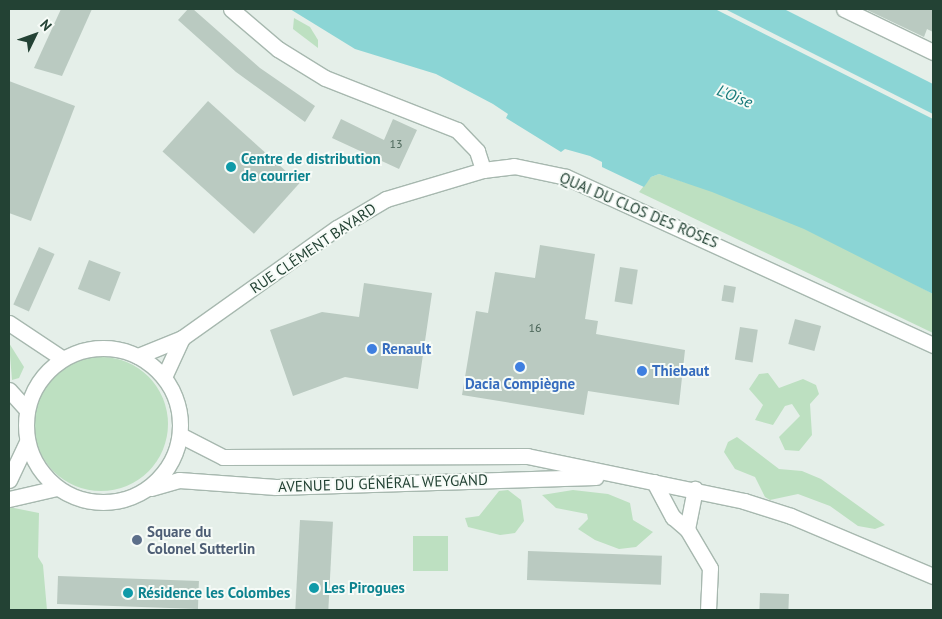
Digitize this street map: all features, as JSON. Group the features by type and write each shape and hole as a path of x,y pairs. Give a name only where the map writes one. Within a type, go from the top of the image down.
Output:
{"main road":[{"path":"231,9 278,49 325,78 457,130 477,150 483,170"},
{"path":"844,9 933,52"},
{"name":"QUAI DU CLOS DES ROSES","path":"483,170 526,167 566,176 933,345"},
{"name":"RUE CLÉMENT BAYARD","path":"138,356 182,338 337,228 386,199 483,170"},
{"path":"9,323 60,357"},
{"name":"RUE CLÉMENT BAYARD","path":"164,377 182,338"},
{"path":"92,348 116,348 138,356 164,377 177,401 180,435 164,474 148,489 116,502 96,502 57,488 38,467 27,442 26,409 34,390 60,357 92,348"},
{"path":"9,390 18,395 26,409"},
{"name":"AVENUE DU GÉNÉRAL WEYGAND","path":"180,435 223,458 527,456 620,476 695,488 791,516 933,576"},
{"path":"9,480 27,442"},
{"name":"AVENUE DU GÉNÉRAL WEYGAND","path":"148,489 179,480 276,487 620,476"},
{"path":"654,482 673,517 687,529 710,568 708,610"},
{"path":"9,499 57,488"},
{"path":"687,529 695,488"}],"green space":[{"path":"294,18 310,27 318,40 318,48 293,29"},
{"path":"659,174 687,183 684,180 827,237 933,294 933,333 639,192 651,177"},
{"path":"9,343 24,367 19,378 12,380"},
{"path":"101,357 127,362 149,376 163,398 168,424 163,450 149,472 127,486 101,491 75,486 53,472 39,450 34,424 39,398 53,376 75,362"},
{"path":"768,373 779,388 803,379 816,385 819,394 810,404 812,435 799,451 785,450 779,437 800,416 792,404 785,406 773,425 755,420 763,405 749,389 759,374"},
{"path":"737,437 779,469 802,471 821,479 885,525 875,529 858,526 830,506 798,494 770,500 765,497 755,477 735,469 724,452 728,442"},
{"path":"508,490 521,500 524,521 515,533 500,535 468,527 465,518 479,516 499,491"},
{"path":"573,490 608,494 630,503 633,520 653,532 636,547 619,549 595,540 578,529 588,519 587,514 556,508 542,495"},
{"path":"9,507 39,513 38,557 43,565 47,610 9,610"},
{"path":"413,536 448,536 448,571 413,571"}],"water":[{"name":"L'Oise","path":"290,9 715,9 933,119 933,294 804,229 712,192 659,174 651,177 644,187 602,167 602,162 590,156 565,149 561,152 506,118 508,114 493,104 436,74 355,49"},
{"path":"725,9 784,9 933,84 933,114"}],"building":[{"path":"61,9 92,9 62,76 34,68"},
{"path":"188,9 193,9 260,68 315,106 305,122 236,72 178,20"},
{"path":"865,9 933,9 933,32 927,29 924,37"},
{"path":"9,81 75,106 31,221 9,213"},
{"name":"Centre de distribution de courrier","path":"208,101 299,183 254,234 162,152"},
{"path":"341,119 384,140 393,119 417,130 399,169 332,138"},
{"path":"540,245 595,254 585,319 598,321 596,334 685,350 679,405 588,391 584,415 462,395 476,311 488,313 495,272 535,278"},
{"path":"39,247 55,254 29,311 13,305"},
{"path":"89,260 121,272 110,301 78,289"},
{"path":"620,267 638,270 632,304 615,302"},
{"path":"364,283 432,293 418,389 345,377 293,396 270,330 322,312 359,317"},
{"path":"724,285 736,287 733,303 721,301"},
{"path":"795,319 821,326 814,351 788,344"},
{"path":"740,327 758,330 753,362 735,360"},
{"name":"Les Pirogues","path":"300,520 333,522 328,610 295,610"},
{"path":"528,551 662,556 661,585 527,580"},
{"name":"Résidence les Colombes","path":"58,576 199,581 198,609 57,604"},
{"path":"760,593 789,594 788,610 759,610"}],"place":[{"name":"Centre de distribution de courrier","path":"231,167"},
{"name":"Renault","path":"372,349"},
{"name":"Dacia Compiègne","path":"520,367"},
{"name":"Thiebaut","path":"642,371"},
{"name":"Square du Colonel Sutterlin","path":"137,540"},
{"name":"Les Pirogues","path":"314,588"},
{"name":"Résidence les Colombes","path":"128,593"}]}
